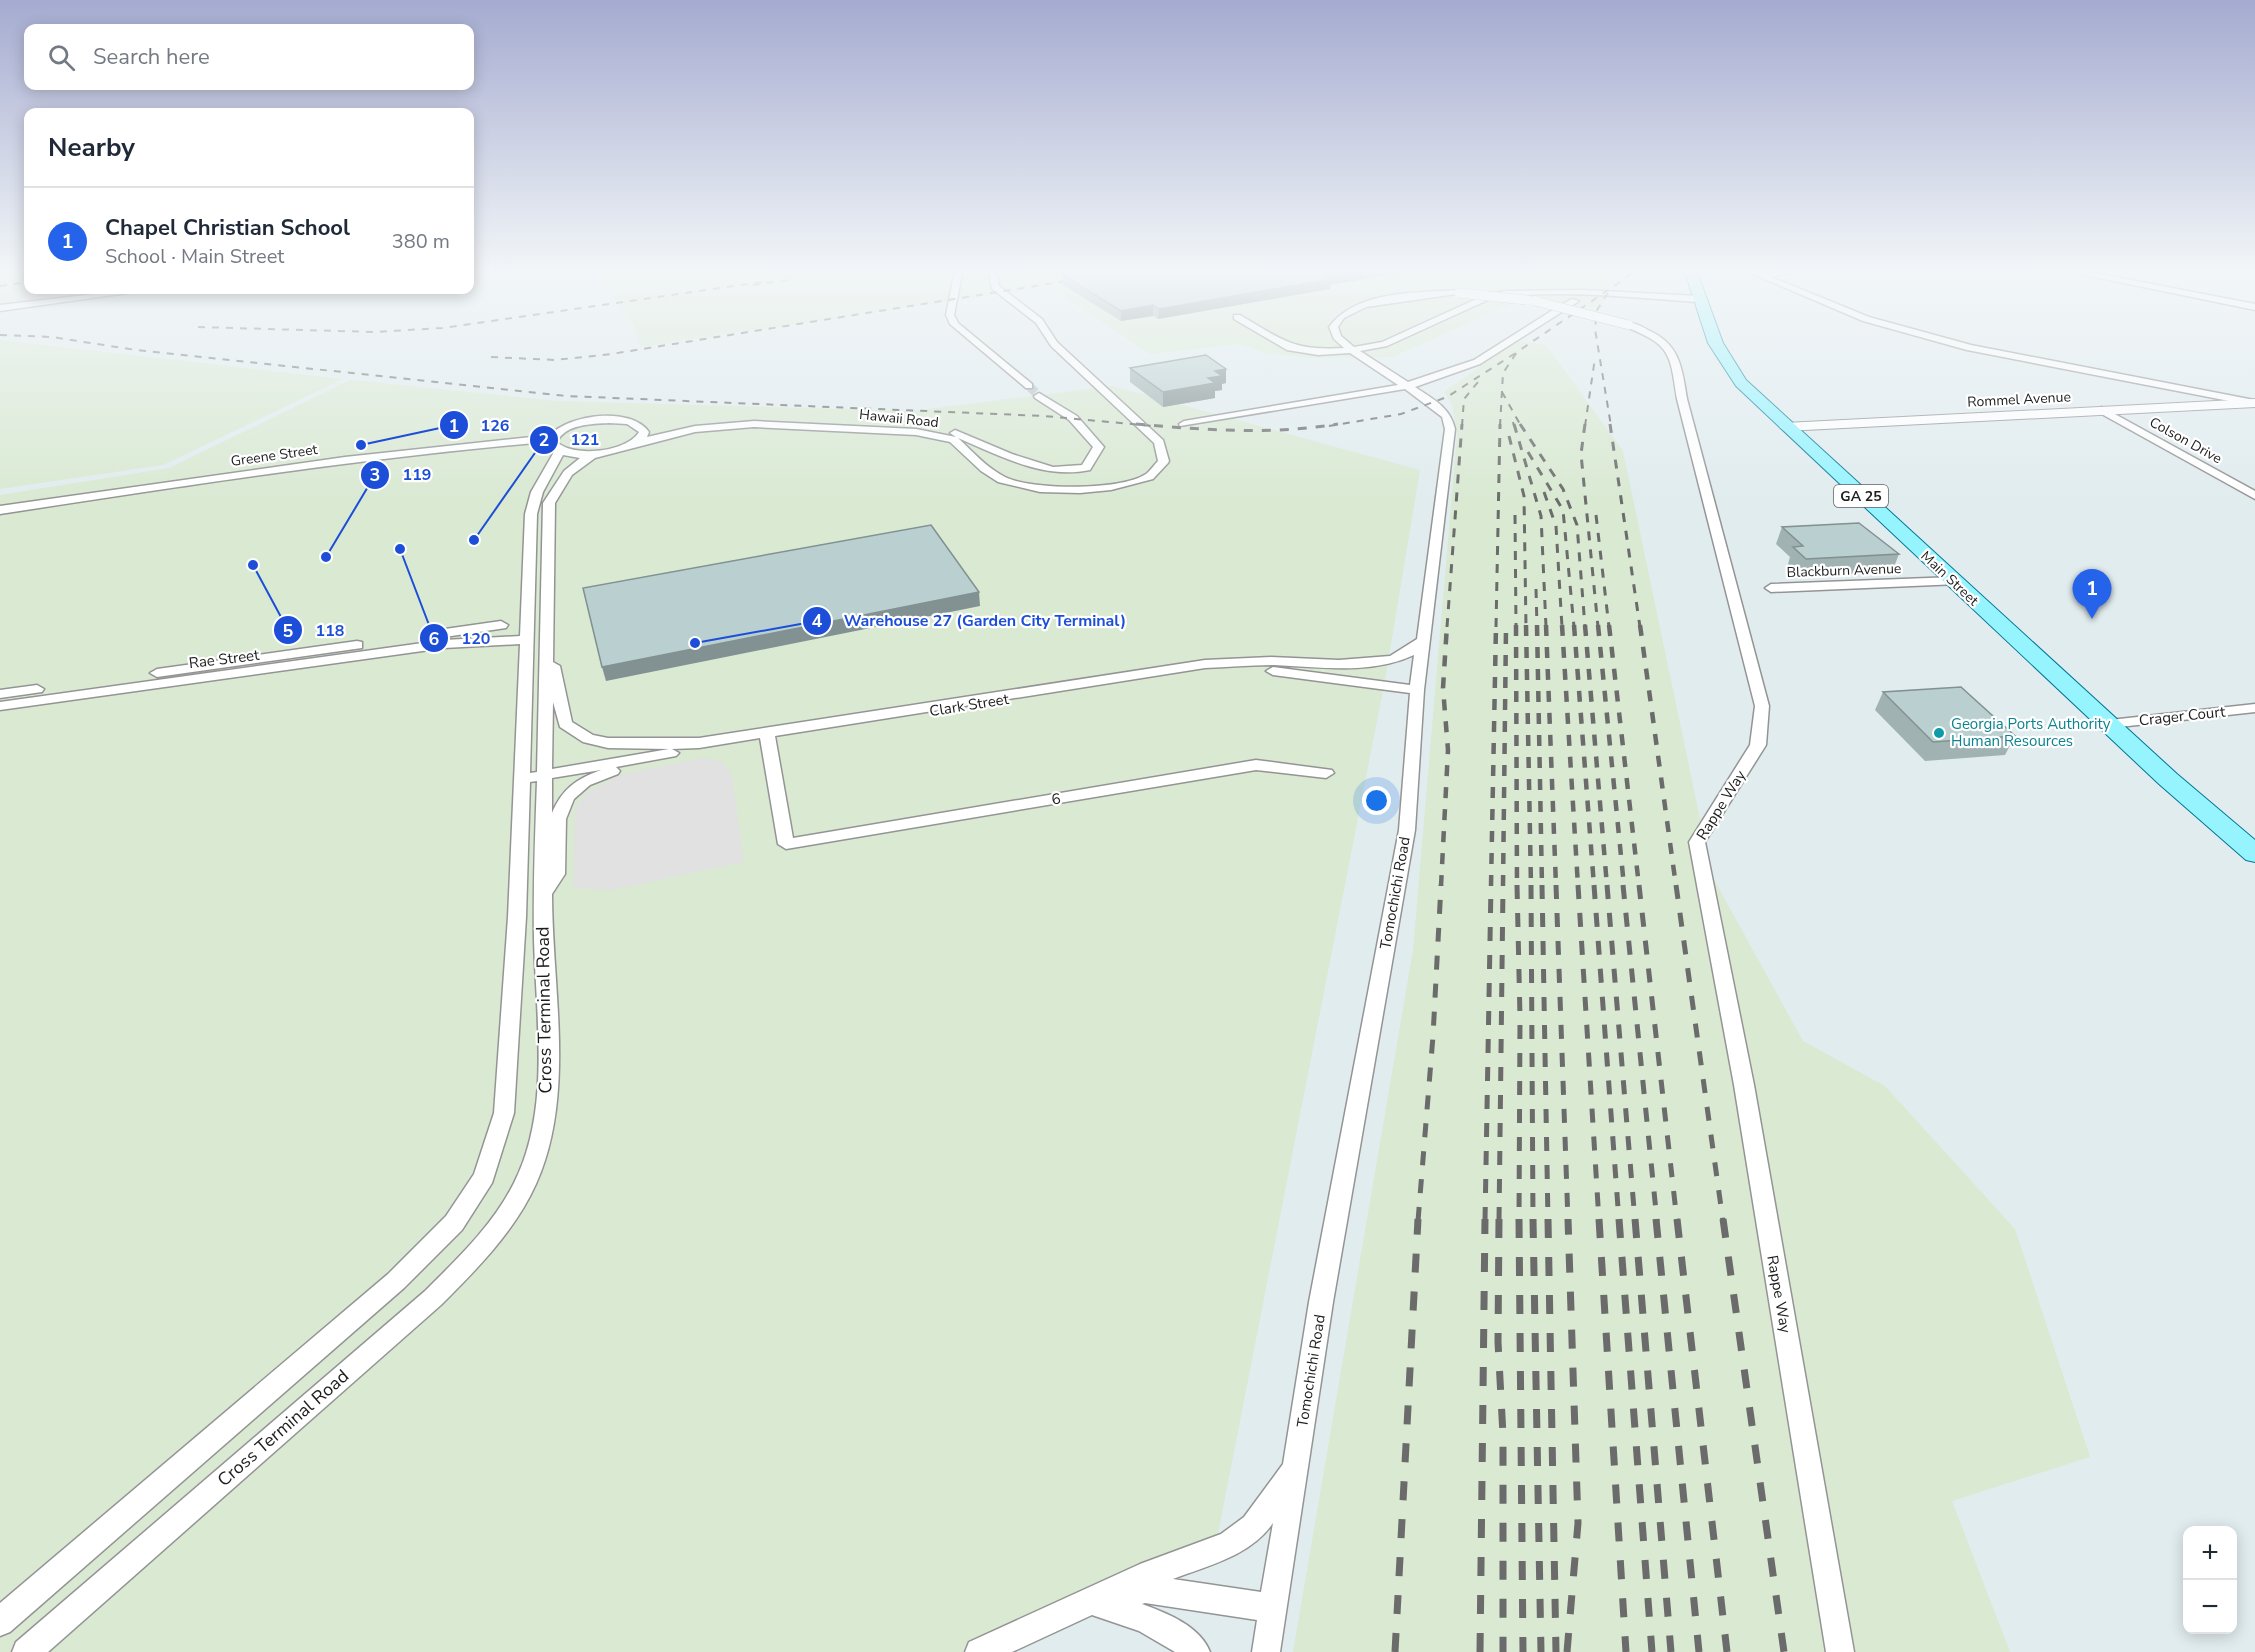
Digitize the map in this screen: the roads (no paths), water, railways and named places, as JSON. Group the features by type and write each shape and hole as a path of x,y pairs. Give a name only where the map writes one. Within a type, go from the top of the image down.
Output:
{"main road":[{"name":"Main Street","path":"1716,346 1723,361 1741,383 1785,427 2190,799 2255,854"}],"street":[{"path":"980,346 1029,386"},
{"name":"Hawaii Road","path":"632,444 695,429 754,424 916,432 954,440 985,469 1002,480 1040,489 1080,490 1111,487 1149,477 1164,461 1159,442 1056,346"},
{"path":"1287,346 1318,352 1373,346"},
{"name":"Rappe Way","path":"1348,346 1352,350"},
{"path":"1184,424 1407,386 1440,377 1476,362 1500,346"},
{"name":"Rappe Way","path":"1668,346 1675,352 1682,399 1762,706 1758,745 1697,842 1744,1084 1840,1652"},
{"path":"1963,346 2254,403"},
{"name":"Tomochichi Road","path":"1266,1652 1322,1302 1407,831 1417,690 1449,421 1437,405 1352,350"},
{"name":"Hawaii Road","path":"644,432 752,418 886,422 952,431 1008,456 1052,470 1086,468 1099,447 1073,418 1039,396"},
{"name":"Rommel Avenue","path":"1785,427 2254,403"},
{"name":"Colson Drive","path":"2102,410 2255,496"},
{"path":"594,421 634,423 644,432 642,437 632,444 616,451 593,454 556,445 567,428 594,421"},
{"name":"Greene Street","path":"0,510 335,461 472,444 556,445"},
{"name":"Cross Terminal Road","path":"0,1622 396,1281 454,1223 484,1176 504,1113 516,921 531,514 537,492 556,445"},
{"name":"Cross Terminal Road","path":"26,1652 433,1298 473,1258 507,1216 532,1165 546,1097 544,894 549,503 568,472 593,454"},
{"name":"Blackburn Avenue","path":"1771,588 1954,581"},
{"name":"Rae Street","path":"0,694 501,625"},
{"name":"Rae Street","path":"0,706 444,644 525,640"},
{"name":"Clark Street","path":"547,640 565,724 588,739 647,746 767,735 1197,670 1229,668 1270,670 1417,690"},
{"name":"Clark Street","path":"522,778 767,735 1204,664 1270,661 1339,664 1393,660 1410,652 1423,641"},
{"name":"Crager Court","path":"2110,724 2255,708"},
{"name":"6","path":"767,735 786,844 1256,765 1326,773"},
{"path":"544,894 556,874 558,819 567,797 584,782 677,752"},
{"path":"979,1652 1150,1574 1228,1544 1254,1527 1296,1468"},
{"path":"1093,1601 1145,1589 1274,1608"},
{"path":"1093,1601 1147,1618 1186,1642 1196,1652"}],"tunnel":[{"path":"1029,386 1039,396"}],"railway":[{"path":"111,346 567,396 1044,416 1153,426"},
{"path":"491,357 555,360 660,346"},
{"path":"1517,352 1526,346"},
{"path":"1598,346 1611,426"},
{"path":"1329,426 1401,414 1447,397 1517,352"},
{"path":"1500,426 1503,373 1517,352"},
{"path":"1585,426 1595,358"},
{"path":"1462,426 1464,399 1478,382"},
{"path":"1502,392 1521,426"},
{"path":"1513,422 1514,426"},
{"path":"1136,424 1212,430 1288,429 1338,424"},
{"path":"1447,627 1462,424"},
{"path":"1496,627 1500,424"},
{"path":"1514,424 1541,516 1546,627"},
{"path":"1520,424 1563,489 1577,525 1585,627"},
{"path":"1585,424 1581,454 1598,627"},
{"path":"1610,424 1640,627"},
{"path":"1509,436 1524,496 1526,627"},
{"path":"1528,452 1563,510 1574,627"},
{"path":"1544,492 1556,526 1562,627"},
{"path":"1515,515 1516,627"},
{"path":"1596,515 1609,627"},
{"path":"1536,589 1537,627"},
{"path":"1441,886 1448,750 1443,688 1447,625"},
{"path":"1491,886 1496,625"},
{"path":"1516,625 1517,886"},
{"path":"1526,625 1531,886"},
{"path":"1537,625 1542,886"},
{"path":"1546,625 1556,886"},
{"path":"1562,625 1578,886"},
{"path":"1574,625 1594,886"},
{"path":"1585,625 1607,886"},
{"path":"1598,625 1624,886"},
{"path":"1609,625 1639,886"},
{"path":"1640,625 1676,886"},
{"path":"1503,886 1506,627"},
{"path":"1418,1221 1433,1036 1441,885"},
{"path":"1485,1221 1491,885"},
{"path":"1499,1221 1503,885"},
{"path":"1517,885 1520,1018 1519,1220"},
{"path":"1531,885 1533,1221"},
{"path":"1542,885 1548,1221"},
{"path":"1556,885 1568,1221"},
{"path":"1578,885 1599,1221"},
{"path":"1594,885 1619,1221"},
{"path":"1607,885 1635,1221"},
{"path":"1623,885 1657,1221"},
{"path":"1639,885 1677,1221"},
{"path":"1676,885 1723,1221"},
{"path":"1395,1652 1418,1219"},
{"path":"1480,1652 1485,1219"},
{"path":"1499,1219 1498,1342 1503,1435 1503,1652"},
{"path":"1533,1219 1541,1652"},
{"path":"1548,1219 1556,1652"},
{"path":"1567,1652 1578,1523 1568,1219"},
{"path":"1599,1219 1626,1652"},
{"path":"1619,1219 1652,1652"},
{"path":"1635,1219 1671,1652"},
{"path":"1656,1219 1699,1652"},
{"path":"1677,1219 1727,1652"},
{"path":"1723,1219 1784,1652"},
{"path":"1519,1220 1523,1652"}],"place":[{"name":"126","path":"361,445"},
{"name":"121","path":"474,540"},
{"name":"120","path":"400,549"},
{"name":"119","path":"326,557"},
{"name":"118","path":"253,565"},
{"name":"Chapel Christian School","path":"2092,619"},
{"name":"Warehouse 27 (Garden City Terminal)","path":"695,643"},
{"name":"Georgia Ports Authority Human Resources","path":"1939,733"}]}
